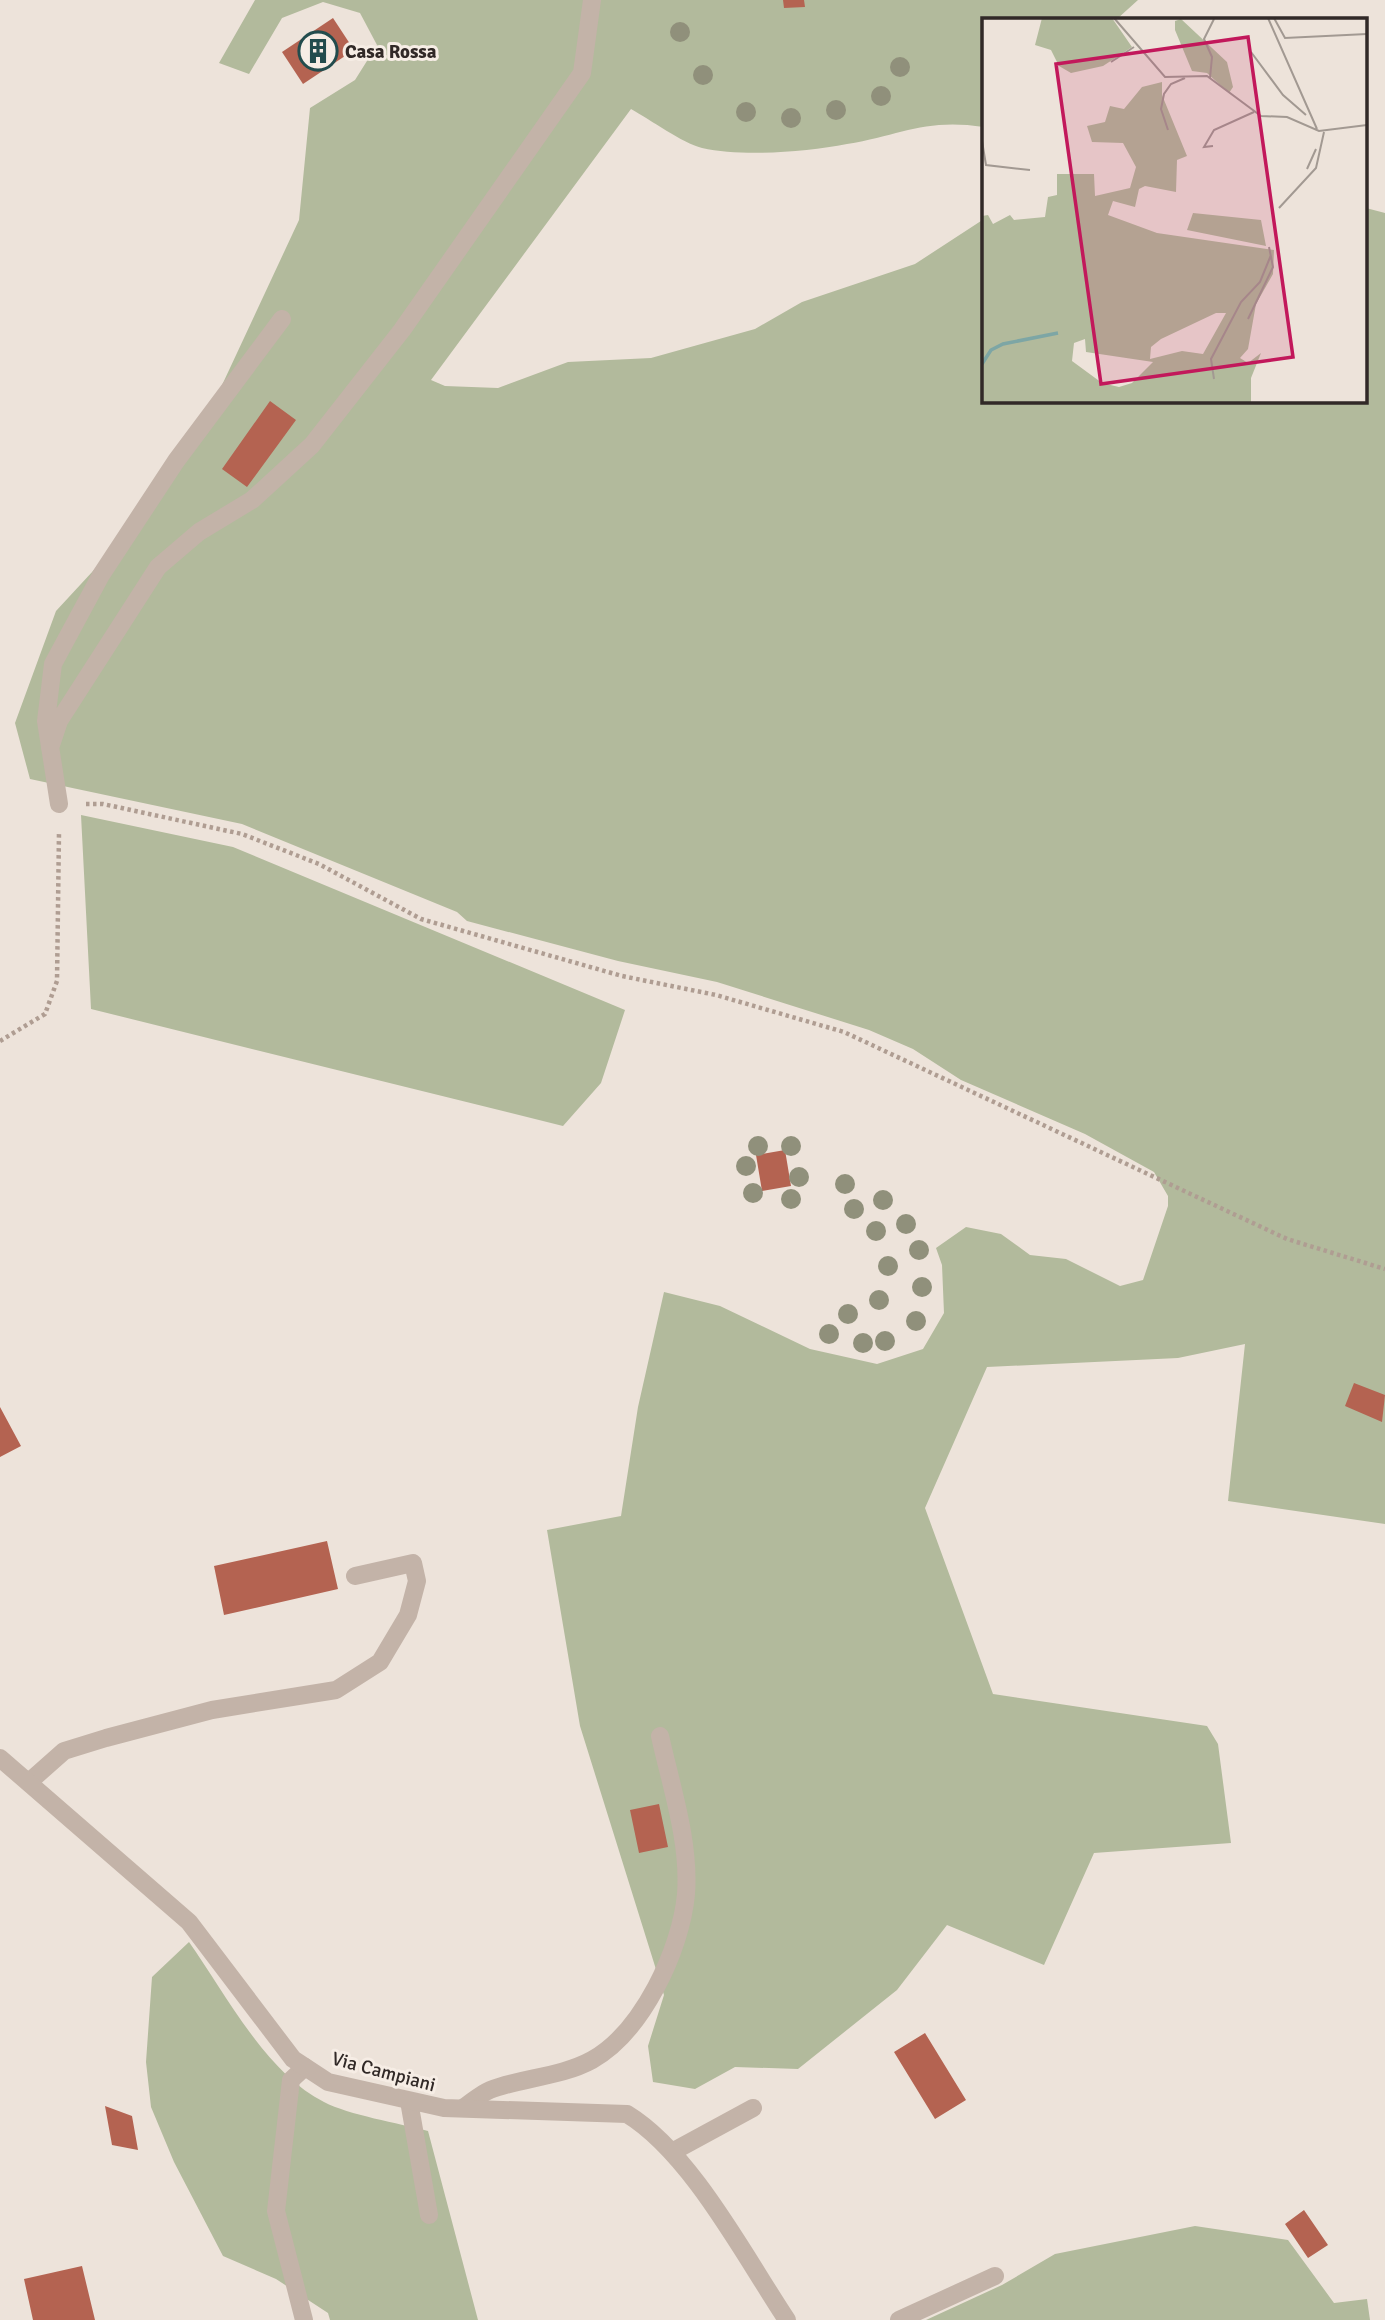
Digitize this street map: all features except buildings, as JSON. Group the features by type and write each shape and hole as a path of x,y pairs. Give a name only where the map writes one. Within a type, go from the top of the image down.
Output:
{"street":[{"path":"50,748 58,721 158,567 199,532 252,500 312,445 402,330 582,73 592,0"},
{"path":"59,804 46,721 53,664 74,623 176,461 282,319"},
{"path":"29,1782 64,1751 74,1748 212,1710 336,1690 380,1661 408,1615 417,1581 414,1563 355,1576"},
{"path":"463,2108 489,2090 530,2082 589,2062 617,2044 651,1997 673,1948 686,1894 682,1836 660,1736"},
{"name":"Via Campiani","path":"0,1758 189,1922 293,2059 328,2082 409,2101 463,2108 627,2114 647,2126 682,2161 787,2320"},
{"path":"304,2320 276,2211 291,2080 305,2067"},
{"path":"409,2101 429,2215"},
{"path":"672,2152 753,2108"},
{"path":"899,2320 995,2276"}],"path":[{"path":"0,1041 45,1014 57,981 59,804 103,804 242,834 319,864 421,919 622,976 716,995 844,1032 1287,1239 1385,1269"}],"green space":[{"path":"255,0 1138,0 1118,18 982,18 982,127 929,126 830,147 736,152 694,145 631,109 431,380 445,386 498,388 568,362 651,358 755,329 802,302 915,264 982,220 982,402 1368,402 1368,209 1385,213 1385,1524 1228,1501 1245,1344 1178,1358 987,1367 925,1508 993,1694 1207,1726 1218,1744 1231,1843 1094,1853 1044,1965 947,1925 897,1990 798,2069 735,2067 695,2089 653,2082 648,2046 664,1995 580,1726 547,1530 621,1516 638,1407 664,1292 720,1306 810,1349 877,1364 923,1349 944,1313 942,1265 936,1248 966,1227 1001,1234 1030,1255 1066,1259 1120,1286 1143,1280 1168,1206 1168,1196 1154,1172 1085,1134 961,1080 913,1049 869,1030 717,982 618,961 467,921 457,912 242,824 30,779 15,723 56,611 105,558 209,413 299,220 310,108 355,80 377,45 360,13 323,2 282,18 249,74 219,63"},
{"path":"81,815 233,847 625,1010 601,1083 563,1126 91,1009"},
{"path":"189,1942 265,2052 303,2089 324,2102 347,2111 428,2131 478,2320 330,2320 328,2313 276,2279 223,2256 174,2162 151,2107 146,2062 152,1977"},
{"path":"1195,2226 1288,2240 1334,2303 1367,2299 1370,2320 926,2320 1002,2285 1055,2254"}],"place":[{"name":"Casa Rossa","path":"318,51"}]}
